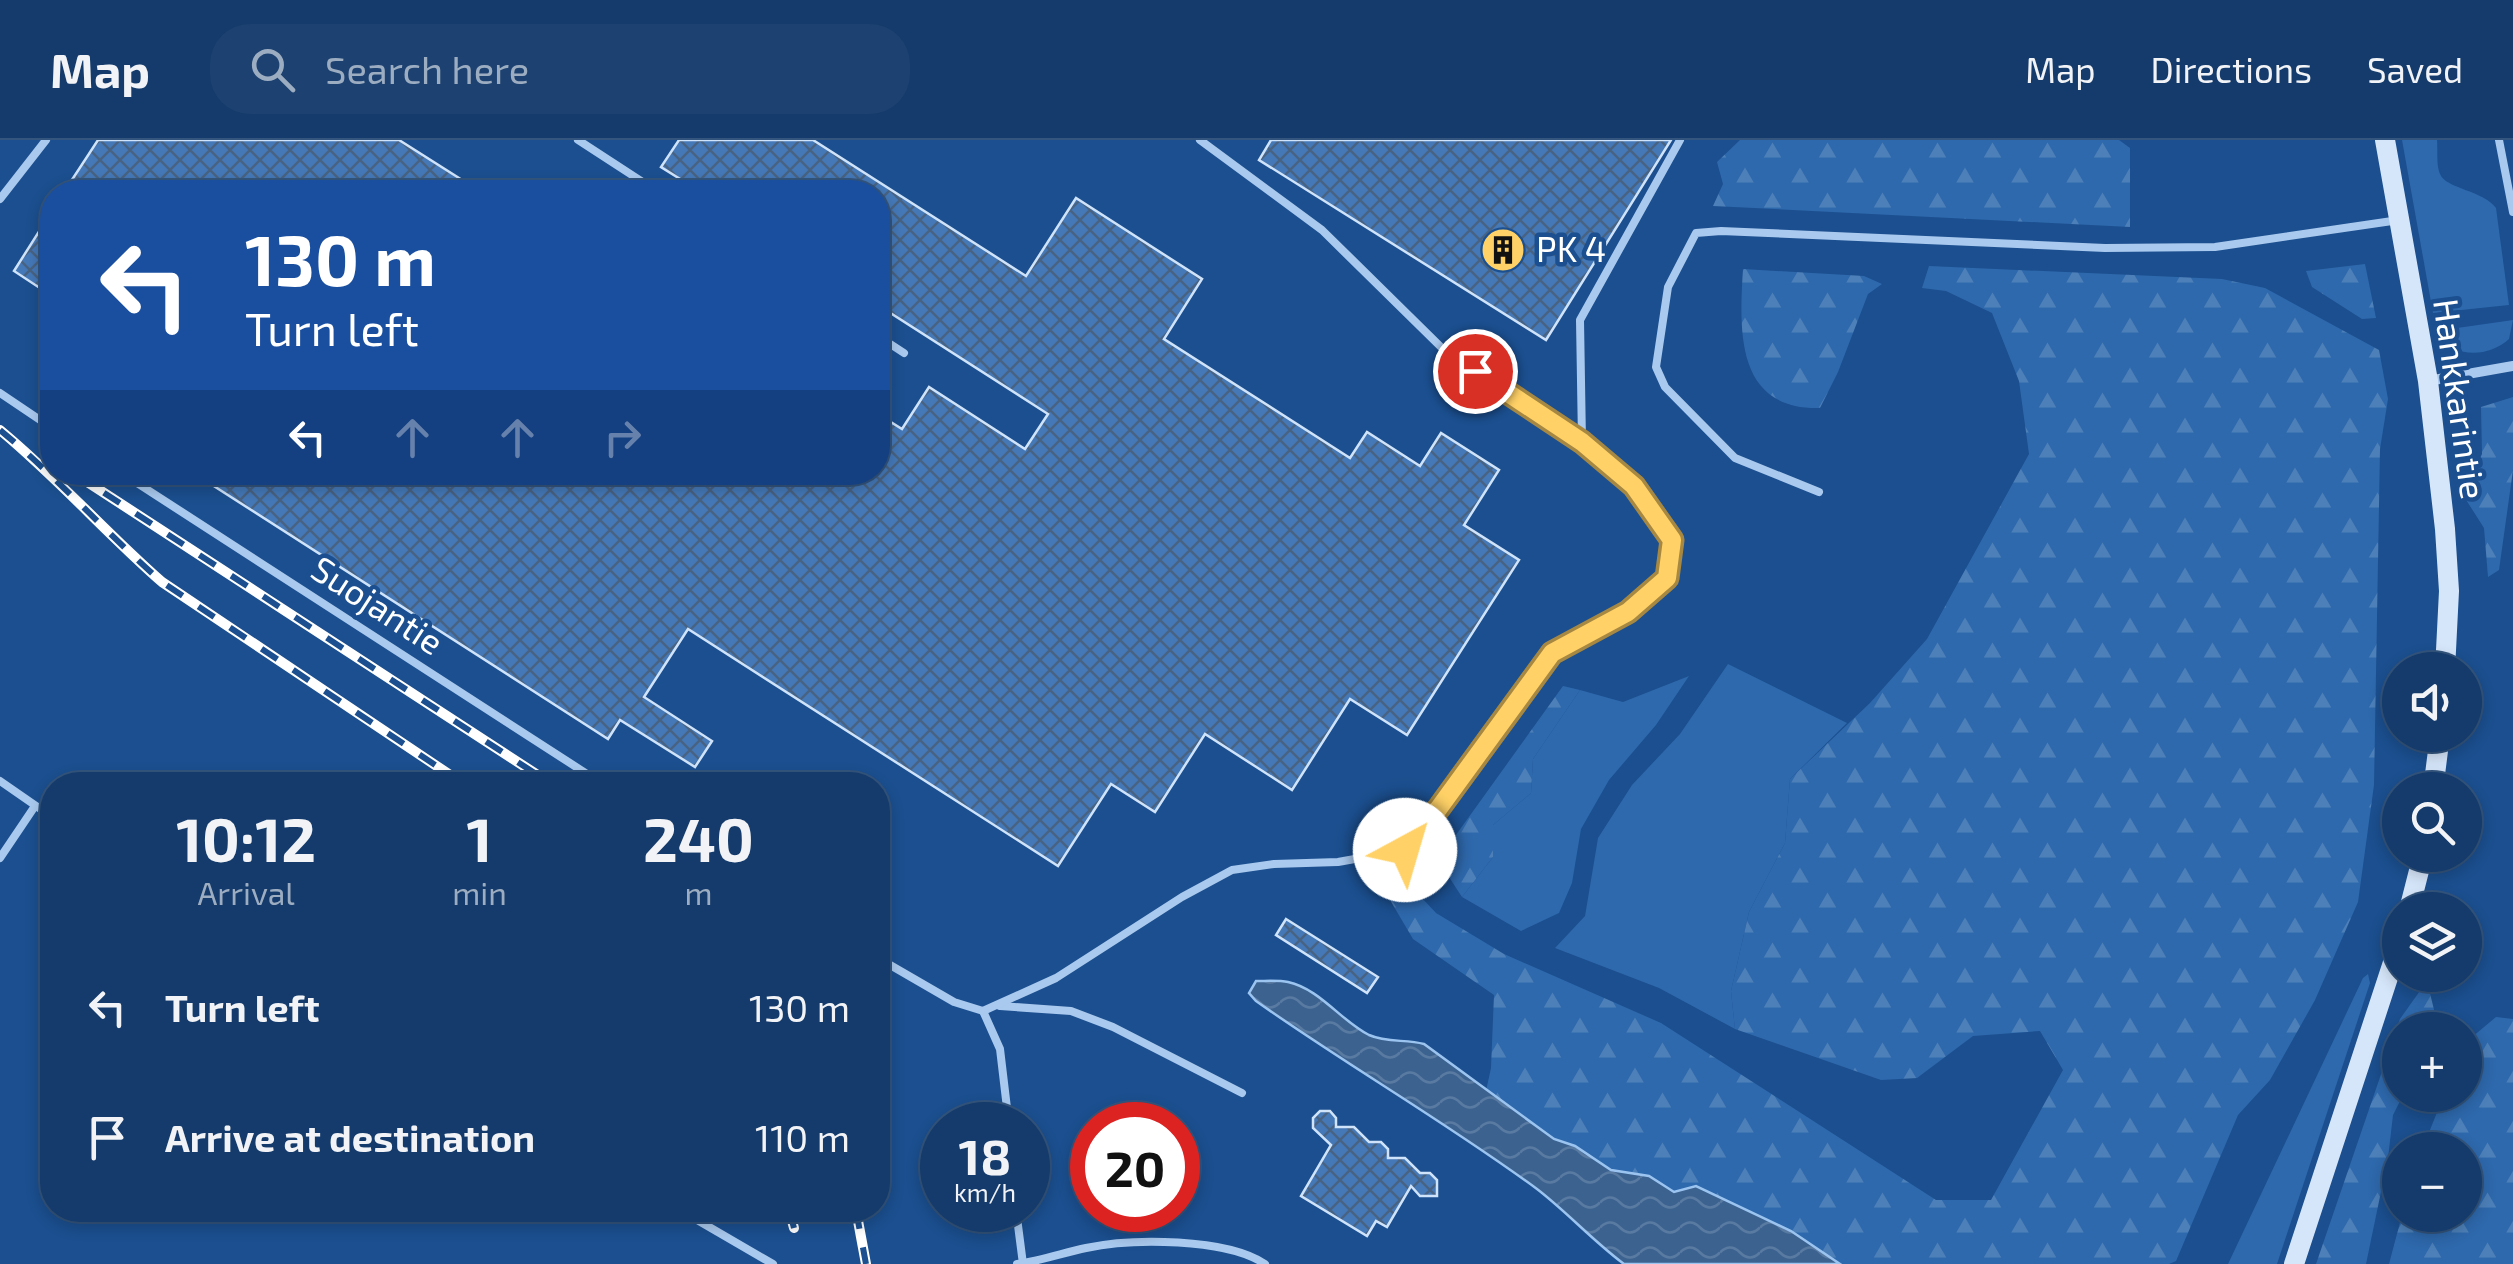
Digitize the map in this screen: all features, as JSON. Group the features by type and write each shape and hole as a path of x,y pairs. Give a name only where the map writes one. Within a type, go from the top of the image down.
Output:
{"main road":[{"name":"Hankkarintie","path":"2385,140 2428,381 2449,591 2446,652"},
{"path":"2294,1264 2383,992"}],"street":[{"path":"2428,381 2513,366"}],"lane":[{"path":"0,199 46,140"},
{"path":"578,140 640,180"},
{"path":"890,965 954,1002 983,1011 1056,978 1182,897 1232,870 1338,862 1405,850 1552,653 1628,612 1667,578 1672,540 1634,486 1582,442 1446,352 1322,230 1200,140"},
{"path":"1582,442 1580,320 1680,140"},
{"path":"2498,140 2513,212"},
{"path":"1819,492 1735,458 1664,387 1656,367 1668,287 1696,233 2105,248 2214,246 2399,220"},
{"path":"890,344 904,353"},
{"path":"0,393 40,420"},
{"name":"Suojantie","path":"140,485 584,772"},
{"path":"0,782 40,809"},
{"path":"0,858 36,806"},
{"path":"996,1006 1072,1011 1113,1027 1242,1093"},
{"path":"983,1011 1000,1048 1006,1102"},
{"path":"701,1222 774,1264"},
{"path":"1018,1232 1021,1264 1049,1261 1088,1247 1119,1244 1203,1244 1250,1254 1265,1264"}],"green space":[{"path":"1740,140 2119,140 2130,148 2130,227 1713,206 1723,184 1717,162"},
{"path":"2402,140 2437,140 2438,166 2444,179 2483,197 2496,208 2509,305 2433,313"},
{"path":"2365,264 2376,318 2362,319 2312,287 2306,271"},
{"path":"1929,266 2222,279 2265,288 2379,350 2388,399 2380,449 2374,785 2358,902 2315,1000 2270,1080 2238,1115 2176,1261 2169,1264 1840,1264 1697,1186 1674,1192 1649,1176 1611,1170 1575,1146 1554,1139 1486,1091 1491,1068 1494,995 1413,939 1383,888 1403,878 1436,913 1504,954 1661,1023 1936,1200 1991,1200 2063,1070 2040,1031 1973,1036 1917,1078 1881,1080 1735,1029 1731,991 1749,912 1785,843 1790,779 1870,703 1927,639 2029,454 2019,381 1992,313 1946,291 1922,288"},
{"path":"1743,269 1864,276 1882,284 1868,294 1820,408 1792,405 1772,396 1758,382 1743,341"},
{"path":"2513,320 2509,339 2480,352 2459,351 2436,331"},
{"path":"2513,397 2513,470 2499,570 2488,577 2484,528 2463,495 2482,454 2481,407"},
{"path":"1728,664 1847,723 1790,779 1785,843 1749,912 1731,991 1735,1029 1659,988 1555,948 1585,916 1598,838 1632,785 1680,734"},
{"path":"1689,676 1656,725 1609,780 1581,829 1572,883 1559,913 1521,931 1462,897 1493,857 1493,825 1531,793 1533,759 1580,690 1623,702"},
{"path":"1563,686 1580,690 1533,759 1531,793 1493,825 1493,857 1462,897 1438,860"},
{"path":"2368,974 2370,983 2277,1264 2228,1264 2363,978"},
{"path":"2419,992 2430,992 2435,1012 2405,1012"},
{"path":"2496,1017 2513,1019 2513,1264 2389,1264 2397,1232 2482,1232 2482,1132 2429,1132 2437,1112 2482,1112 2482,1029"},
{"path":"2382,1072 2382,1112 2394,1112 2391,1132 2382,1132 2382,1187 2366,1264 2316,1264"}],"water":[{"path":"1256,981 1284,981 1300,986 1369,1035 1424,1044 1554,1139 1575,1146 1611,1170 1649,1176 1674,1192 1696,1186 1791,1231 1840,1264 1624,1264 1503,1164 1256,1001 1249,993"}],"building":[{"path":"98,140 399,140 462,180 72,180"},
{"path":"679,140 813,140 876,180 682,180 661,167"},
{"name":"PK 4","path":"1271,140 1671,140 1546,340 1259,160"},
{"path":"890,189 1026,276 1076,198 1202,279 1164,339 1350,458 1367,432 1420,466 1441,433 1499,470 1464,525 1519,560 1407,735 1350,699 1292,790 1205,734 1155,812 1111,784 1058,866 688,629 644,697 712,741 695,767 620,720 608,739 212,485 890,485 890,422 902,429 929,387 1025,449 1048,414 890,313"},
{"path":"40,230 40,288 14,271"},
{"path":"1286,919 1378,977 1367,993 1276,935"},
{"path":"1320,1111 1330,1111 1336,1118 1336,1127 1354,1127 1369,1142 1381,1142 1388,1149 1388,1158 1405,1158 1420,1173 1430,1173 1437,1180 1437,1196 1420,1196 1411,1186 1387,1227 1376,1221 1367,1236 1301,1196 1331,1145 1313,1128 1313,1118"}],"railway":[{"path":"0,430 40,466"},
{"path":"60,485 162,582 446,772"},
{"path":"92,485 533,772"},
{"path":"792,1222 794,1228"},
{"path":"858,1222 866,1264"}],"place":[{"name":"PK 4","path":"1503,250"}],"route":[{"path":"1405,850 1552,653 1628,612 1667,578 1672,540 1634,486 1582,442 1475,371"}]}
